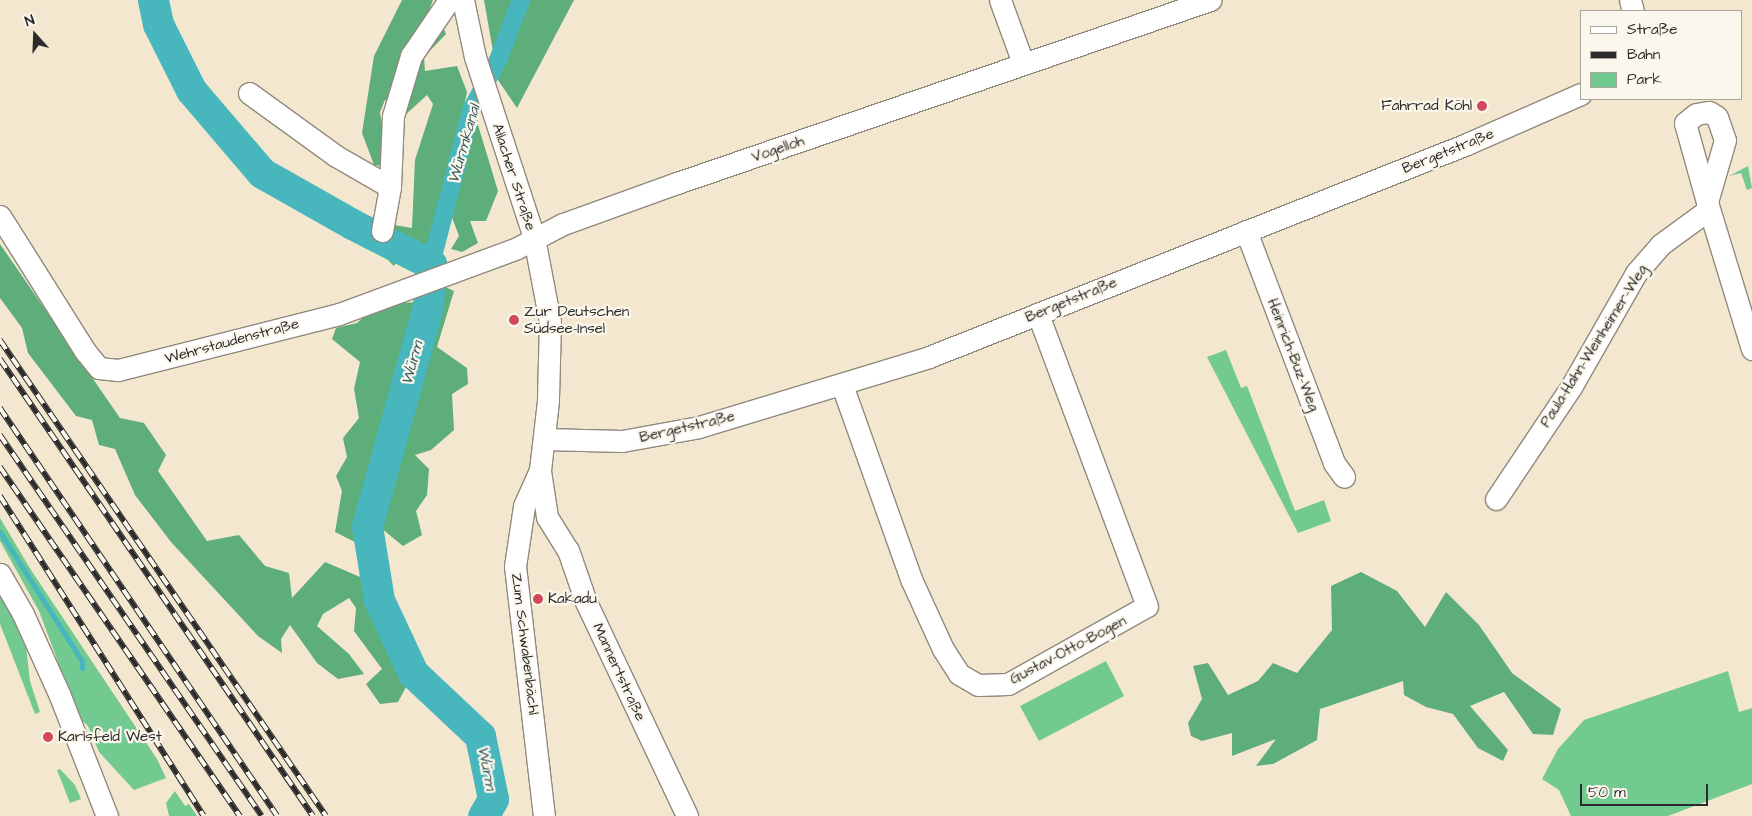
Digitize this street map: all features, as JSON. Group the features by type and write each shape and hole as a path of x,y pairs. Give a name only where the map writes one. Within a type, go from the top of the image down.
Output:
{"street":[{"path":"382,231 390,187 393,116 411,56 448,0"},
{"name":"Allacher Straße","path":"463,0 476,57 534,238"},
{"path":"1000,0 1023,63"},
{"name":"Vogelloh","path":"534,238 677,183 1210,0"},
{"path":"249,93 336,156 390,187"},
{"name":"Bergetstraße","path":"544,439 592,442 652,436 699,427 929,357 1468,144 1580,94"},
{"name":"Paula-Hahn-Weinheimer-Weg","path":"1496,498 1571,387 1636,273 1660,245 1708,206 1752,349"},
{"name":"Wehrstaudenstraße","path":"0,216 84,351 99,368 118,370 136,367 230,339 340,314 534,238"},
{"name":"Heinrich-Buz-Weg","path":"1246,231 1334,463 1344,477"},
{"name":"Zum Schwabenbächl","path":"534,238 552,344 540,470 524,506 515,566 544,816"},
{"name":"Gustav-Otto-Bogen","path":"842,385 912,579 943,649 959,674 978,685 1008,684 1148,606 1038,314"},
{"name":"Mannertstraße","path":"540,470 547,517 568,550 586,602 688,816"},
{"path":"0,574 37,647 108,816"},
{"path":"37,647 52,711 91,816"}],"green space":[{"path":"402,0 433,0 427,16 441,22 446,34 424,57 425,71 457,66 467,92 461,122 478,125 498,191 486,221 470,221 478,243 462,252 451,249 459,236 451,215 442,235 423,250 407,248 394,266 381,253 394,225 412,228 415,160 433,104 427,95 403,117 385,100 380,112 387,159 382,166 374,165 362,133 374,56"},
{"path":"484,0 574,0 517,108 498,80"},
{"path":"1748,166 1752,188 1747,190 1741,173 1729,176"},
{"path":"0,244 120,418 144,423 166,455 158,471 207,541 239,535 265,566 289,573 292,598 325,562 393,591 396,605 375,615 402,664 406,687 398,702 380,704 366,684 382,669 354,631 356,608 349,598 323,614 317,626 349,654 364,674 338,679 317,663 290,625 281,639 282,653 258,636 171,542 135,495 115,449 99,445 92,420 76,416 28,353 22,328 0,298"},
{"path":"441,285 454,291 437,347 467,368 468,384 452,394 454,430 431,450 415,455 429,469 427,495 416,511 422,535 403,546 376,524 359,544 335,532 342,491 336,476 347,457 343,438 359,418 354,389 360,362 332,339 336,328 357,323 378,304 420,302"},
{"path":"1226,350 1241,388 1247,386 1295,511 1324,500 1331,521 1298,533 1207,357"},
{"path":"0,518 31,570 157,759 166,778 134,790 99,752 88,726 79,718 39,611 0,541"},
{"path":"1361,572 1397,591 1425,627 1446,592 1479,625 1512,673 1561,709 1553,735 1533,734 1504,692 1470,706 1508,750 1503,761 1478,748 1453,714 1426,707 1404,695 1403,681 1320,709 1317,740 1273,764 1256,766 1276,739 1232,756 1232,733 1202,741 1191,736 1188,723 1202,699 1193,666 1208,663 1228,695 1258,681 1273,663 1297,673 1332,630 1331,586"},
{"path":"0,590 26,646 30,681 40,712 35,714 0,624"},
{"path":"1106,661 1124,696 1039,741 1020,706"},
{"path":"1728,671 1739,712 1752,708 1752,784 1668,816 1571,816 1559,790 1542,779 1558,749 1584,720"},
{"path":"60,769 75,785 81,799 70,803 57,770"},
{"path":"175,791 185,806 189,804 197,816 169,816 166,803"}],"waterway":[{"name":"Würm","path":"153,0 158,24 191,90 262,173 352,224 431,264 428,306 367,526 379,600 413,673 480,736 493,799 483,816"},
{"name":"Würmkanal","path":"431,264 471,110 498,60 521,0"},
{"path":"0,532 82,661 82,668"}],"railway":[{"path":"0,340 326,816"},
{"path":"0,359 313,816"},
{"path":"0,408 277,816"},
{"path":"0,435 262,816"},
{"path":"0,467 240,816"},
{"path":"0,496 204,816"}],"place":[{"name":"Fahrrad Köhl","path":"1482,106"},
{"name":"Zur Deutschen Südsee-Insel","path":"514,320"},
{"name":"Kakadu","path":"538,599"},
{"name":"Karlsfeld West","path":"48,737"}]}
